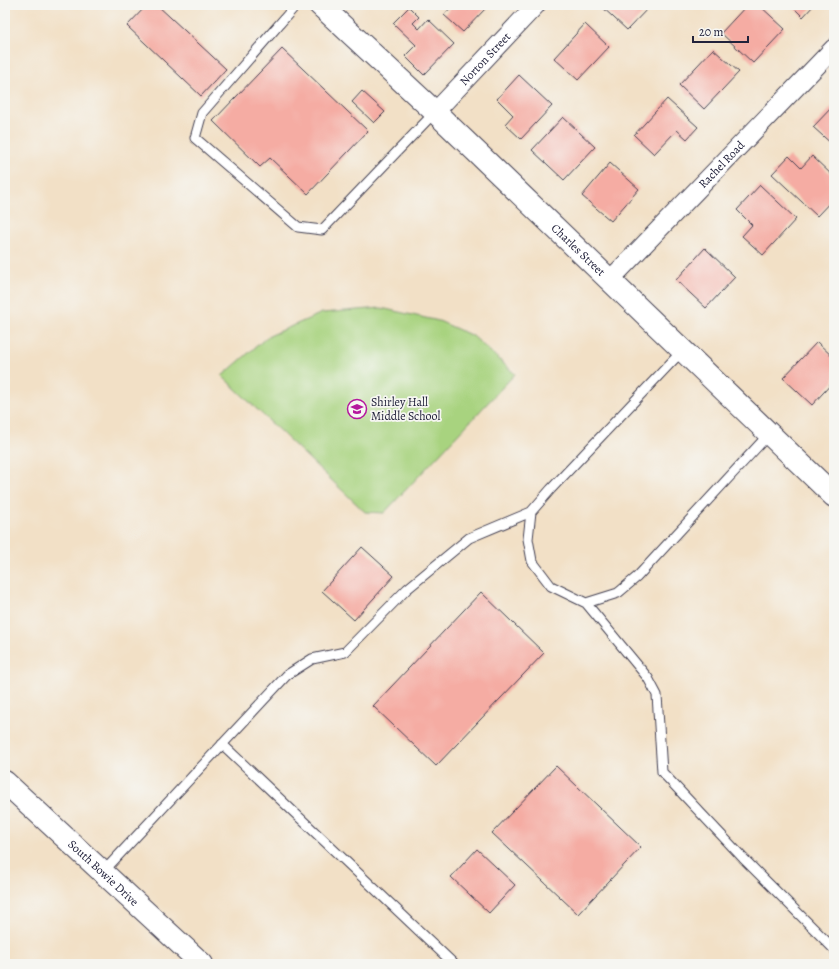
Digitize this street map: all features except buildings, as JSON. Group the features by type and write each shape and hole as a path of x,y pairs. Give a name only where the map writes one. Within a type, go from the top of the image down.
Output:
{"street":[{"name":"Charles Street","path":"320,5 435,112 769,434 831,489"},
{"name":"Norton Street","path":"435,112 536,5"},
{"name":"Rachel Road","path":"609,281 834,48"},
{"name":"South Bowie Drive","path":"5,782 202,964"}],"lane":[{"path":"296,5 202,113 195,138 298,228 322,230 435,112"},
{"path":"103,872 287,675 312,659 345,652 407,589 469,538 531,512 682,351"},
{"path":"586,603 618,593 637,578 769,434"},
{"path":"531,512 528,539 532,561 551,586 586,603 648,678 657,695 662,772 743,858 834,949"},
{"path":"222,744 454,964"}],"green space":[{"path":"381,308 439,321 473,336 515,374 384,513 365,512 222,376 267,337 322,313"}],"place":[{"name":"Shirley Hall Middle School","path":"357,409"}]}
